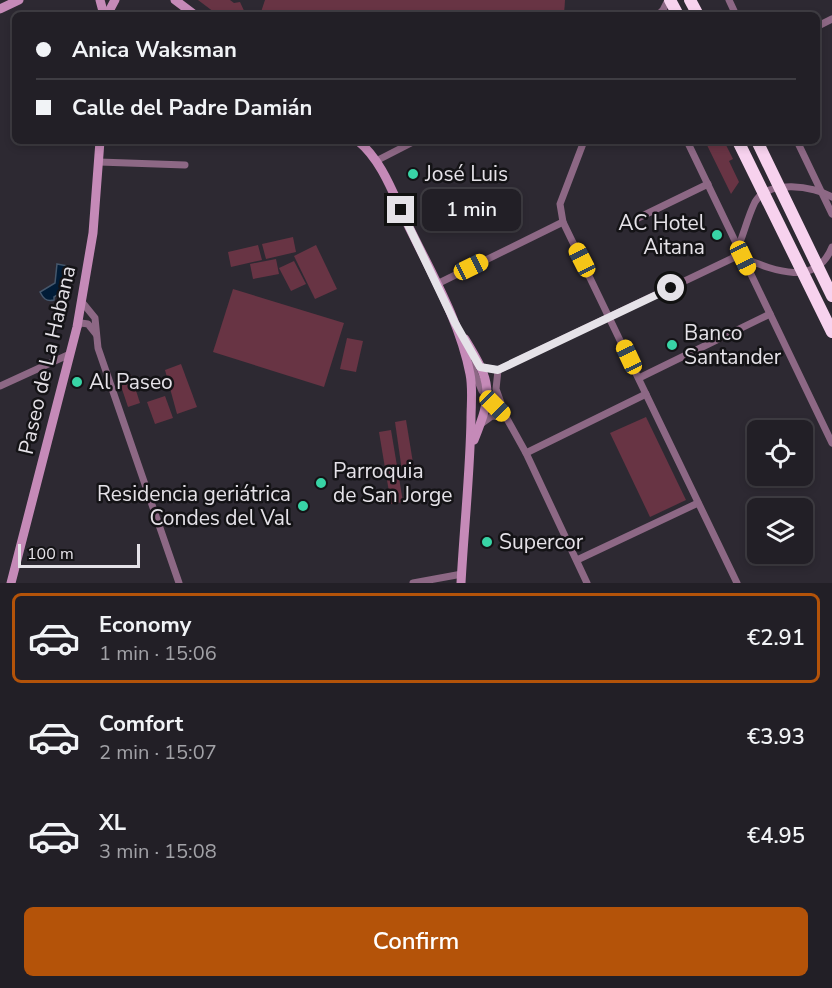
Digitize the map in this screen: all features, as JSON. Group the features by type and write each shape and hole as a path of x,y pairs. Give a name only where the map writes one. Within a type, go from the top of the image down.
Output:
{"highway":[{"path":"739,144 832,332"},
{"path":"758,144 832,296"}],"street":[{"path":"0,9 19,0"},
{"path":"175,0 191,12"},
{"name":"Paseo de La Habana","path":"11,583 77,327 93,233 100,144"},
{"path":"361,144 376,161 486,382 488,399 472,446"},
{"path":"376,161 409,144"},
{"path":"583,144 560,204 563,222 737,583"},
{"path":"688,144 832,443"},
{"path":"798,144 832,214"},
{"path":"99,162 185,165"},
{"path":"638,218 708,184"},
{"path":"480,367 498,370 733,258 756,200 764,194 779,187 794,186 821,190 832,197"},
{"path":"437,284 563,222"},
{"path":"743,258 791,273 804,273 828,258 832,247"},
{"path":"82,302 95,318 98,348 179,583"},
{"path":"639,378 770,314"},
{"path":"77,327 81,323 88,324 96,334"},
{"path":"455,323 480,388 506,417"},
{"path":"413,583 461,578 472,446 471,381 465,353"},
{"path":"0,386 70,354"},
{"path":"498,370 496,389 506,417 526,453 587,583"},
{"path":"526,453 646,394"},
{"path":"480,426 492,416 506,417"},
{"path":"577,560 698,503"}],"shaded area":[{"path":"198,0 240,2 245,12 214,12"},
{"path":"265,0 565,0 564,12 261,12"},
{"path":"706,144 726,144 733,159 729,161 739,182 731,194"},
{"path":"293,237 296,252 266,259 262,244"},
{"path":"258,245 262,260 231,267 228,252"},
{"path":"316,245 337,289 315,299 294,256"},
{"path":"276,259 279,274 253,279 250,264"},
{"path":"294,261 306,284 291,291 279,268"},
{"path":"233,289 344,323 324,387 213,352"},
{"path":"347,338 363,341 356,372 340,369"},
{"path":"181,364 197,407 177,414 165,370"},
{"path":"131,375 140,403 128,407 119,380"},
{"path":"165,396 173,418 155,424 147,402"},
{"path":"646,417 686,500 650,517 610,433"},
{"path":"406,420 414,469 402,471 395,422"},
{"path":"391,430 403,502 391,504 379,432"}],"water":[{"path":"57,264 68,266 65,284 54,300 47,300 40,292 55,283"}],"place":[{"name":"José Luis","path":"413,174"},
{"name":"AC Hotel Aitana","path":"717,235"},
{"name":"Banco Santander","path":"672,345"},
{"name":"Al Paseo","path":"77,382"},
{"name":"Parroquia de San Jorge","path":"321,483"},
{"name":"Residencia geriátrica Condes del Val","path":"303,506"},
{"name":"Supercor","path":"487,542"}],"route":[{"path":"401,210 455,323 480,367 498,370 671,288"}]}
